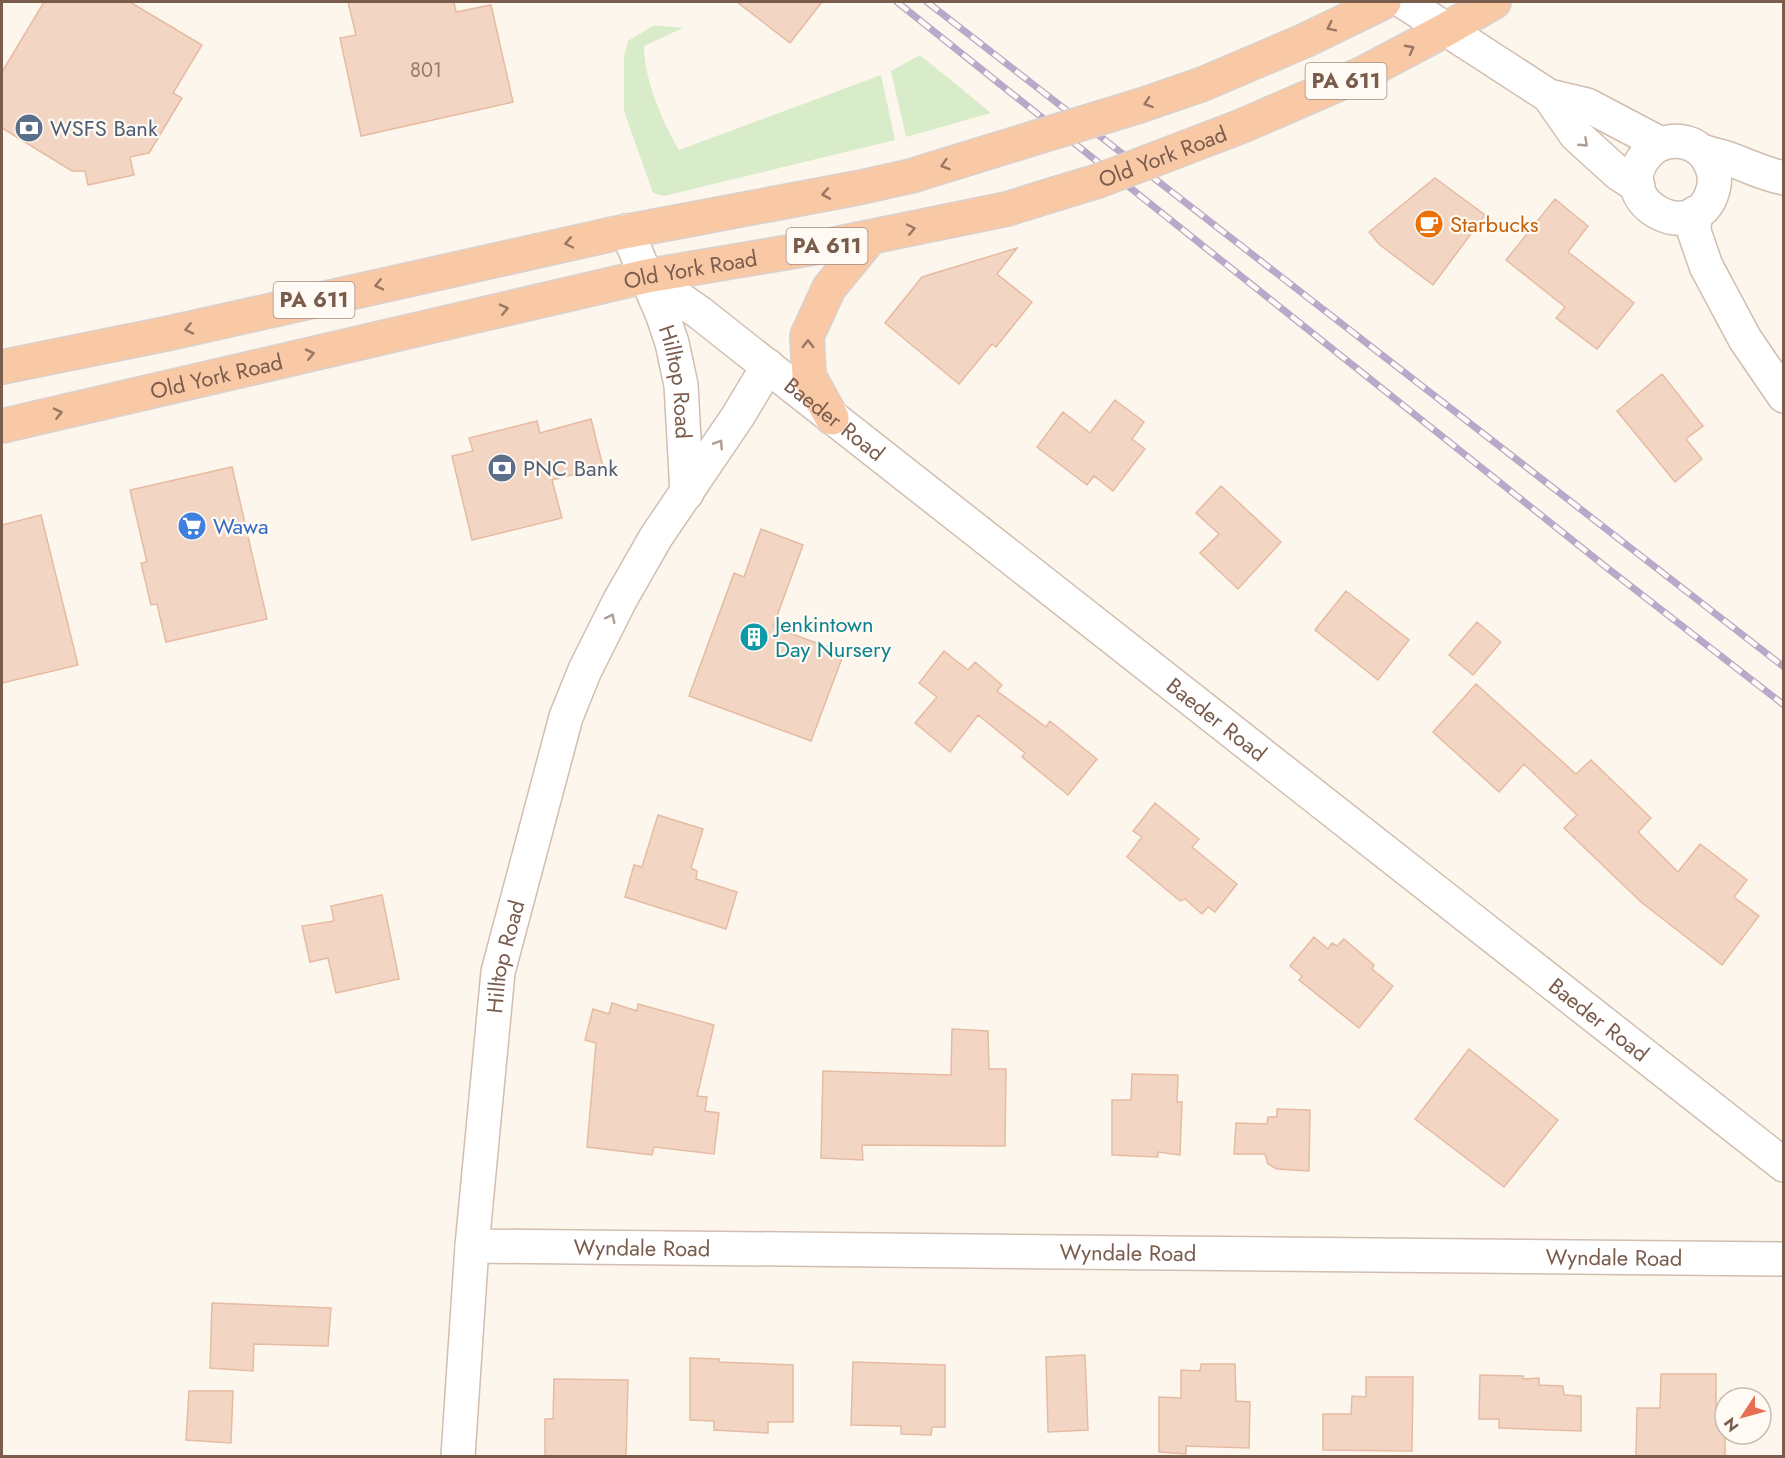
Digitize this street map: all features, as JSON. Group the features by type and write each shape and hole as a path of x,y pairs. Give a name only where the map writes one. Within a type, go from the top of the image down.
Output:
{"highway":[{"name":"PA 611","path":"2,367 170,333 627,231 911,176 1203,84 1306,40 1383,2"},
{"name":"Old York Road","path":"2,426 647,276 831,245 1007,209 1098,181 1242,126 1364,74 1494,2"},
{"path":"832,418 809,376 807,336 830,288 871,237"}],"street":[{"path":"1404,2 1549,96 1587,105 1661,144"},
{"path":"1549,96 1575,135 1619,174 1638,186"},
{"path":"1674,141 1684,142 1703,152 1722,156 1779,177 1755,177 1703,204 1683,218 1670,218 1659,214 1647,205 1638,186 1641,162 1650,151 1661,144 1674,141"},
{"path":"1703,152 1713,169 1715,181 1703,204 1694,231 1697,244 1719,294 1745,339 1784,396"},
{"path":"1659,214 1669,233 1719,294"},
{"name":"Hilltop Road","path":"627,231 672,343 681,385 687,493"},
{"name":"Baeder Road","path":"647,276 700,313 768,366 1784,1165"},
{"name":"Hilltop Road","path":"458,1456 472,1246 498,972 566,717 585,670 656,537 687,493 768,366"},
{"name":"Wyndale Road","path":"472,1246 1784,1259"}],"green space":[{"path":"654,25 683,28 644,46 647,72 655,100 679,150 881,75 895,140 664,196 653,193 624,111 624,56 628,41"},
{"path":"920,55 991,113 906,137 891,71"}],"building":[{"path":"44,2 130,2 202,45 173,93 182,98 149,153 130,157 134,175 88,185 85,171 72,171 2,128 2,72"},
{"path":"348,2 454,2 456,12 491,5 513,102 361,136 340,38 356,35"},
{"path":"737,2 822,2 790,43"},
{"name":"Starbucks","path":"1435,178 1485,215 1433,285 1380,245 1369,232"},
{"path":"1555,199 1588,226 1568,252 1634,303 1597,349 1556,318 1565,307 1506,260"},
{"path":"1017,248 997,274 1032,302 996,347 992,344 959,384 885,323 922,277"},
{"path":"1662,374 1703,426 1686,439 1702,459 1675,482 1617,411"},
{"path":"1115,400 1144,422 1132,439 1145,449 1113,491 1094,476 1087,485 1037,447 1063,412 1090,433"},
{"name":"PNC Bank","path":"591,419 603,467 552,480 562,518 472,540 452,456 473,451 469,438 537,421 540,433"},
{"name":"Wawa","path":"232,467 267,619 166,642 157,604 151,605 141,563 147,562 130,490"},
{"path":"1221,486 1281,542 1238,589 1200,553 1219,534 1196,513"},
{"path":"41,515 78,665 2,683 2,525"},
{"name":"Jenkintown Day Nursery","path":"761,529 803,545 773,627 844,653 811,741 689,696 734,573 744,577"},
{"path":"1346,591 1409,640 1378,680 1315,630"},
{"path":"1477,622 1501,642 1473,675 1449,655"},
{"path":"944,651 968,670 975,662 1002,685 997,691 1046,727 1050,721 1097,759 1068,795 1022,757 1025,753 978,715 950,752 915,723 937,697 919,683"},
{"path":"1476,684 1576,774 1591,760 1651,818 1638,832 1678,872 1700,844 1747,880 1734,897 1759,916 1722,965 1641,902 1564,828 1577,815 1524,764 1499,792 1433,732"},
{"path":"1155,803 1199,839 1192,847 1237,884 1215,912 1208,907 1202,914 1185,899 1180,901 1127,857 1142,837 1133,831"},
{"path":"658,815 703,829 691,868 697,871 696,879 737,892 726,929 625,897 634,865 642,867"},
{"path":"382,895 399,979 336,993 328,958 310,962 302,926 334,921 331,906"},
{"path":"1314,937 1328,949 1332,943 1337,946 1344,939 1374,965 1372,969 1393,986 1359,1028 1299,980 1302,976 1290,966"},
{"path":"612,1003 637,1011 638,1004 714,1025 697,1096 707,1097 705,1111 719,1113 714,1154 654,1147 652,1155 587,1147 596,1043 585,1040 593,1009 609,1014"},
{"path":"952,1029 988,1031 989,1069 1006,1069 1005,1146 862,1145 863,1160 821,1158 823,1071 951,1075"},
{"path":"1469,1049 1558,1120 1504,1187 1415,1119"},
{"path":"1132,1074 1178,1075 1177,1102 1182,1102 1180,1155 1158,1152 1158,1157 1112,1155 1112,1100 1131,1100"},
{"path":"1277,1109 1310,1110 1309,1171 1277,1169 1268,1164 1265,1154 1234,1154 1236,1123 1267,1124 1268,1117 1277,1117"},
{"path":"212,1303 331,1308 328,1346 254,1344 253,1371 210,1368"},
{"path":"1085,1355 1088,1430 1048,1432 1046,1357"},
{"path":"690,1358 719,1359 719,1362 793,1365 793,1422 768,1422 768,1433 714,1430 714,1421 690,1420"},
{"path":"853,1362 945,1365 945,1427 932,1427 931,1435 901,1434 901,1426 851,1425"},
{"path":"1201,1364 1235,1364 1236,1401 1250,1402 1249,1448 1186,1446 1186,1454 1159,1452 1159,1397 1181,1398 1181,1370 1200,1371"},
{"path":"1661,1374 1716,1374 1716,1386 1713,1386 1713,1446 1725,1446 1725,1456 1636,1456 1637,1408 1660,1408"},
{"path":"1480,1375 1523,1376 1523,1379 1539,1378 1539,1385 1563,1386 1564,1395 1581,1396 1581,1431 1499,1428 1499,1419 1479,1419"},
{"path":"1366,1377 1413,1377 1412,1451 1323,1450 1323,1414 1351,1414 1352,1396 1366,1397"},
{"path":"554,1379 628,1380 626,1456 545,1456 545,1419 553,1419"},
{"path":"189,1391 233,1391 231,1443 186,1440"}],"railway":[{"path":"897,2 1606,567 1784,705"},
{"path":"927,2 1784,667"}],"place":[{"name":"WSFS Bank","path":"29,128"},
{"name":"Starbucks","path":"1429,224"},
{"name":"PNC Bank","path":"502,468"},
{"name":"Wawa","path":"192,526"},
{"name":"Jenkintown Day Nursery","path":"754,637"}]}
